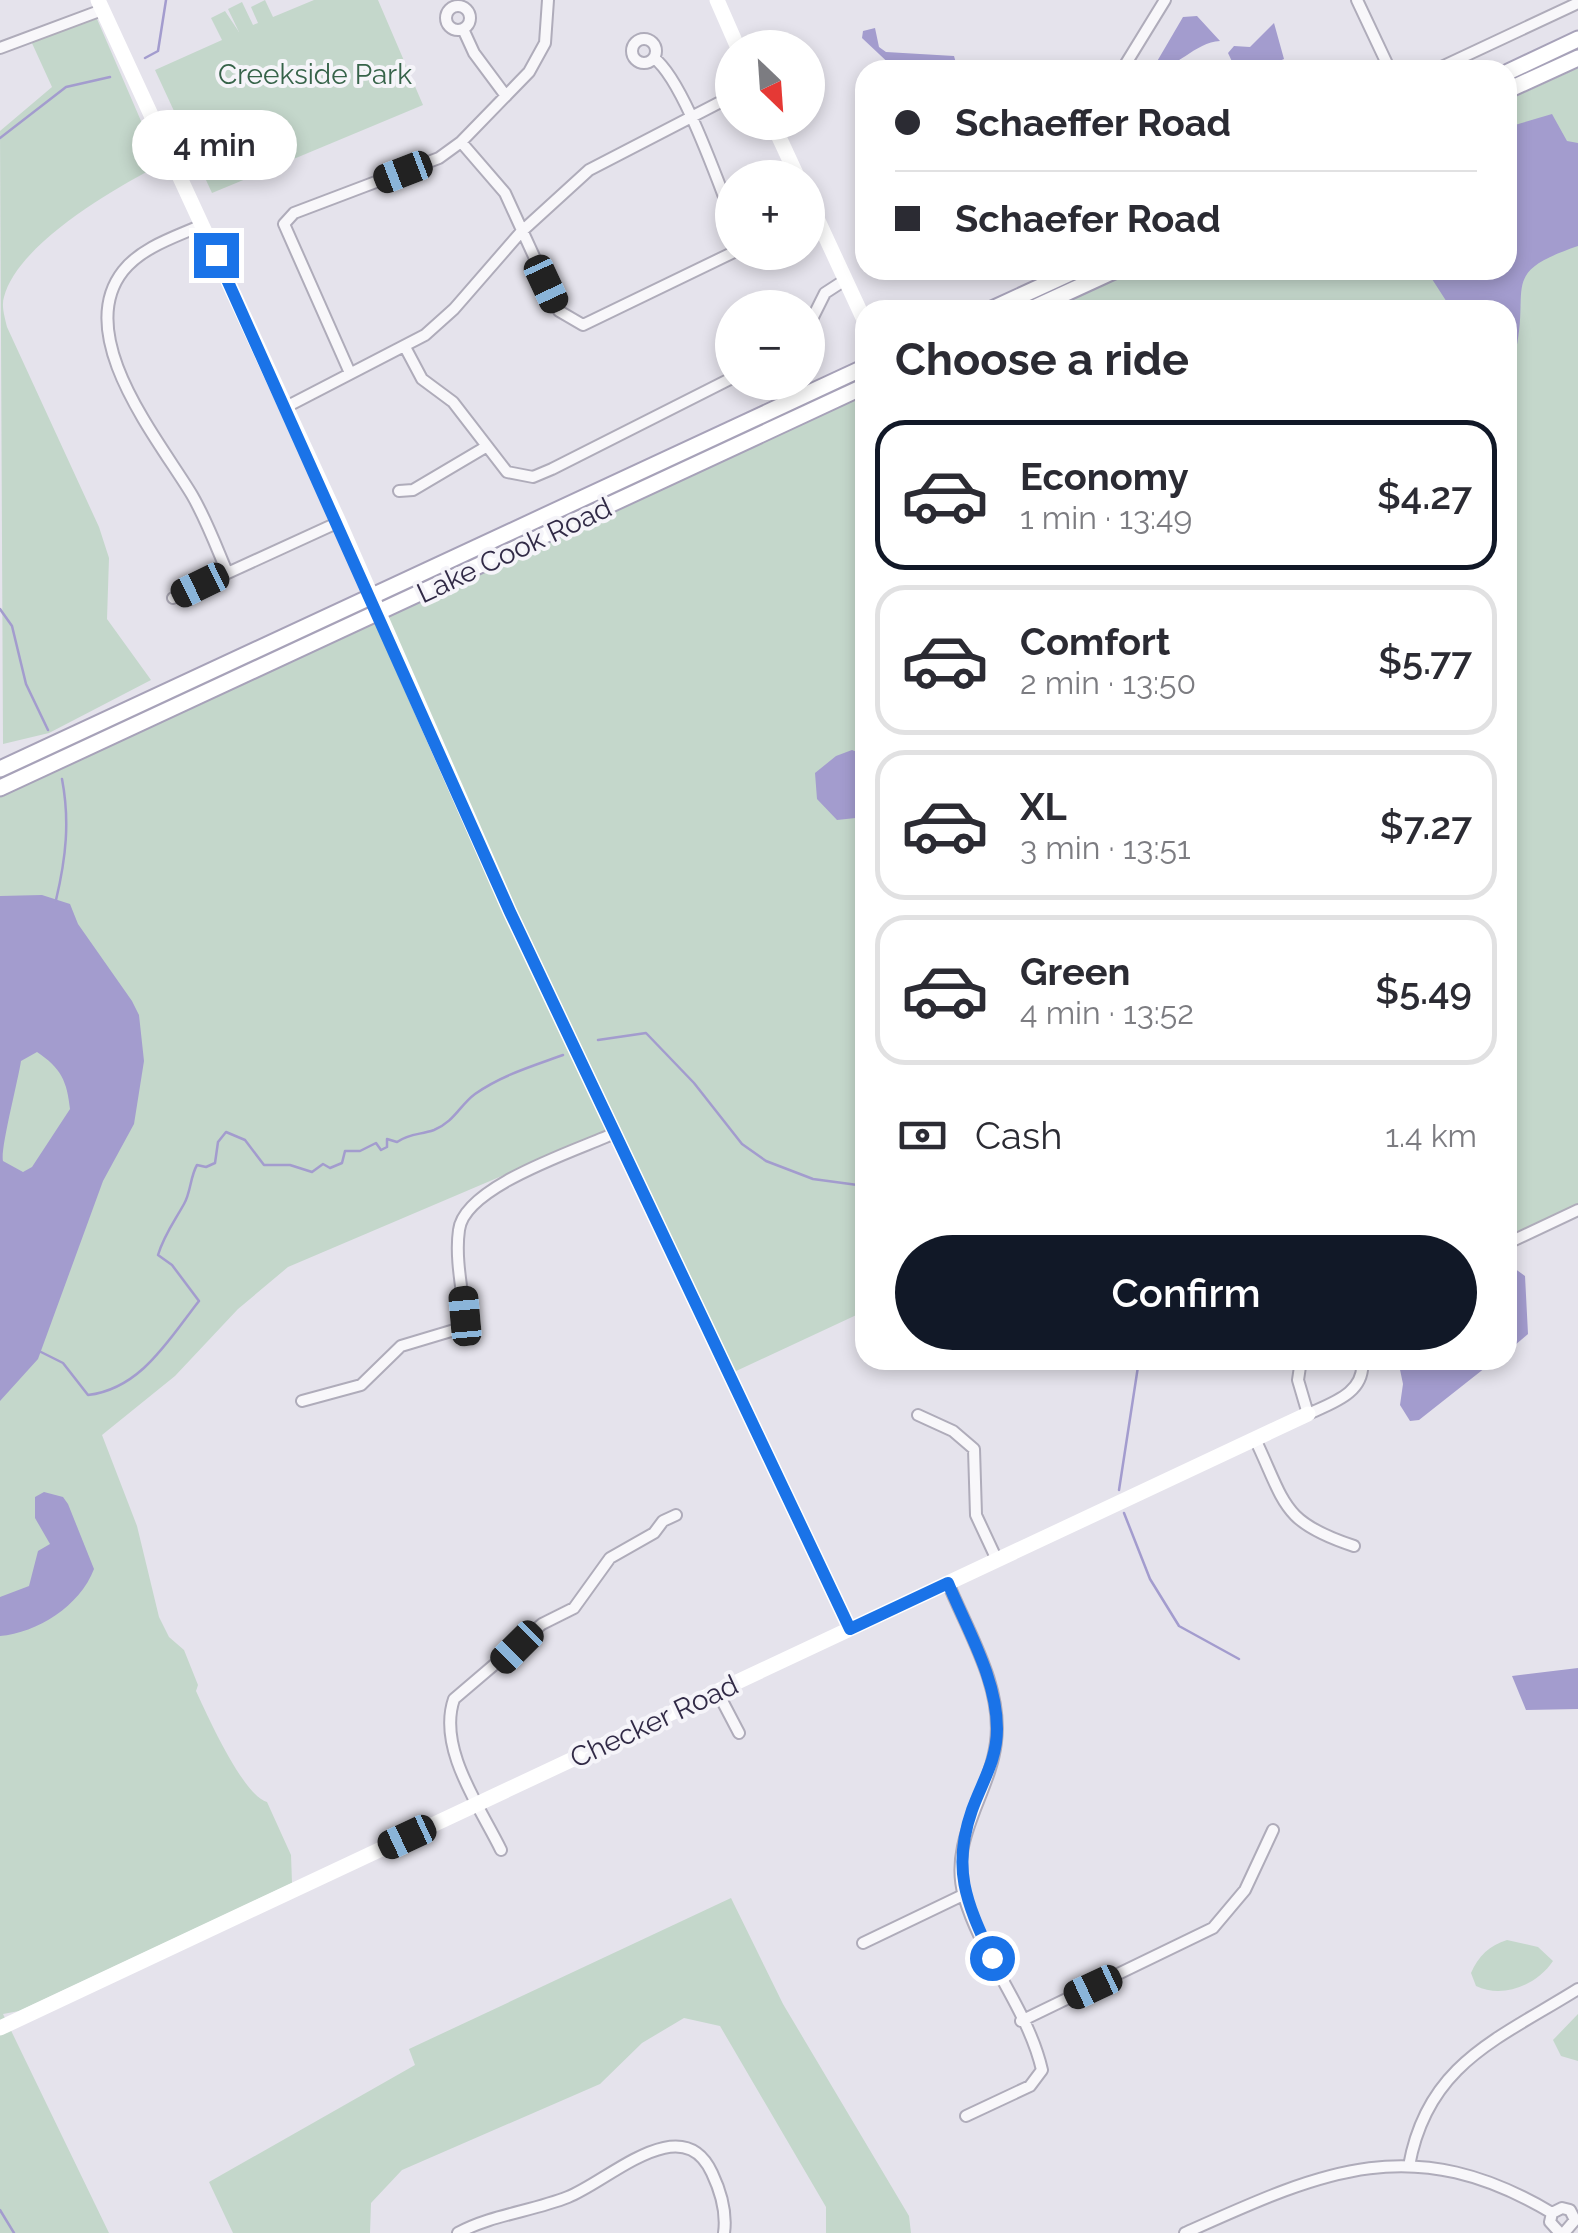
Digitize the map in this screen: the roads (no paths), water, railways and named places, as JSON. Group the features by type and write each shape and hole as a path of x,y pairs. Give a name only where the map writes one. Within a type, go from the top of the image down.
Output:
{"street":[{"path":"350,373 284,224 294,213 439,158 461,142 540,54 547,32 548,0"},
{"path":"717,0 730,30"},
{"path":"1128,60 1164,0"},
{"path":"1357,0 1385,60"},
{"path":"1455,60 1570,4"},
{"path":"0,48 100,5 339,522 502,895 850,1629"},
{"path":"463,29 474,53 506,96"},
{"path":"1517,68 1578,39"},
{"path":"654,58 663,64 715,177"},
{"path":"1517,86 1578,58"},
{"path":"286,408 405,347 454,308 522,232 589,170 715,104"},
{"path":"461,142 505,193 559,311 572,321 583,324 715,261"},
{"path":"202,224 146,250 123,271 110,294 108,330 135,405 192,496 227,572"},
{"path":"825,236 855,301"},
{"path":"825,293 845,280"},
{"path":"1012,300 1055,280"},
{"path":"1051,300 1094,280"},
{"path":"405,347 422,379 453,402 484,448 507,472 533,476 715,386"},
{"name":"Lake Cook Road","path":"0,788 855,372"},
{"name":"Lake Cook Road","path":"0,769 855,390"},
{"path":"399,491 413,490 484,448"},
{"path":"173,598 339,522"},
{"path":"302,1400 361,1385 401,1346 461,1328 465,1316 458,1226 468,1209 491,1188 615,1133"},
{"path":"1517,1239 1578,1210"},
{"path":"1300,1370 1298,1380 1308,1414 1350,1392 1361,1370"},
{"name":"Checker Road","path":"0,2028 1308,1414"},
{"path":"918,1415 953,1431 974,1449 976,1515 996,1560"},
{"path":"1255,1439 1293,1517 1311,1532 1354,1546"},
{"path":"501,1850 450,1736 449,1714 454,1699 542,1624 574,1608 610,1558 654,1534 662,1522 676,1515"},
{"path":"948,1583 993,1692 997,1723 991,1768 972,1810 963,1844 963,1895 1042,2070 1030,2086 966,2116"},
{"path":"717,1691 739,1733"},
{"path":"1021,2021 1214,1928 1245,1890 1273,1830"},
{"path":"863,1944 963,1895"},
{"path":"1409,2166 1418,2125 1454,2069 1578,1989"},
{"path":"458,2233 572,2196 657,2149 677,2145 694,2150 708,2165 723,2203 724,2233"},
{"path":"1185,2233 1308,2179 1348,2169 1409,2166 1486,2181 1552,2213"},
{"path":"1562,2208 1572,2213 1574,2224 1562,2233 1551,2226 1552,2213 1562,2208"}],"waterway":[{"path":"145,58 158,51 166,0"},
{"path":"0,138 66,87 110,77"},
{"path":"0,609 12,626 26,684 48,730"},
{"path":"56,900 66,839 62,779"},
{"path":"598,1040 646,1033 694,1083 742,1144 766,1161 813,1179 855,1185"},
{"path":"41,1352 63,1363 88,1395 107,1391 139,1373 165,1346 199,1301 172,1265 158,1255 186,1199 197,1165 215,1163 218,1142 226,1132 245,1140 264,1165 290,1165 312,1172 323,1164 330,1168 342,1163 345,1151 360,1151 376,1143 381,1150 387,1147 387,1139 397,1142 434,1130 447,1123 485,1087 563,1055"},
{"path":"1119,1490 1137,1370"},
{"path":"1124,1513 1150,1579 1179,1626 1239,1659"},
{"path":"0,2210 14,2233"}],"park label":[{"name":"Creekside Park","path":"315,74"}]}
